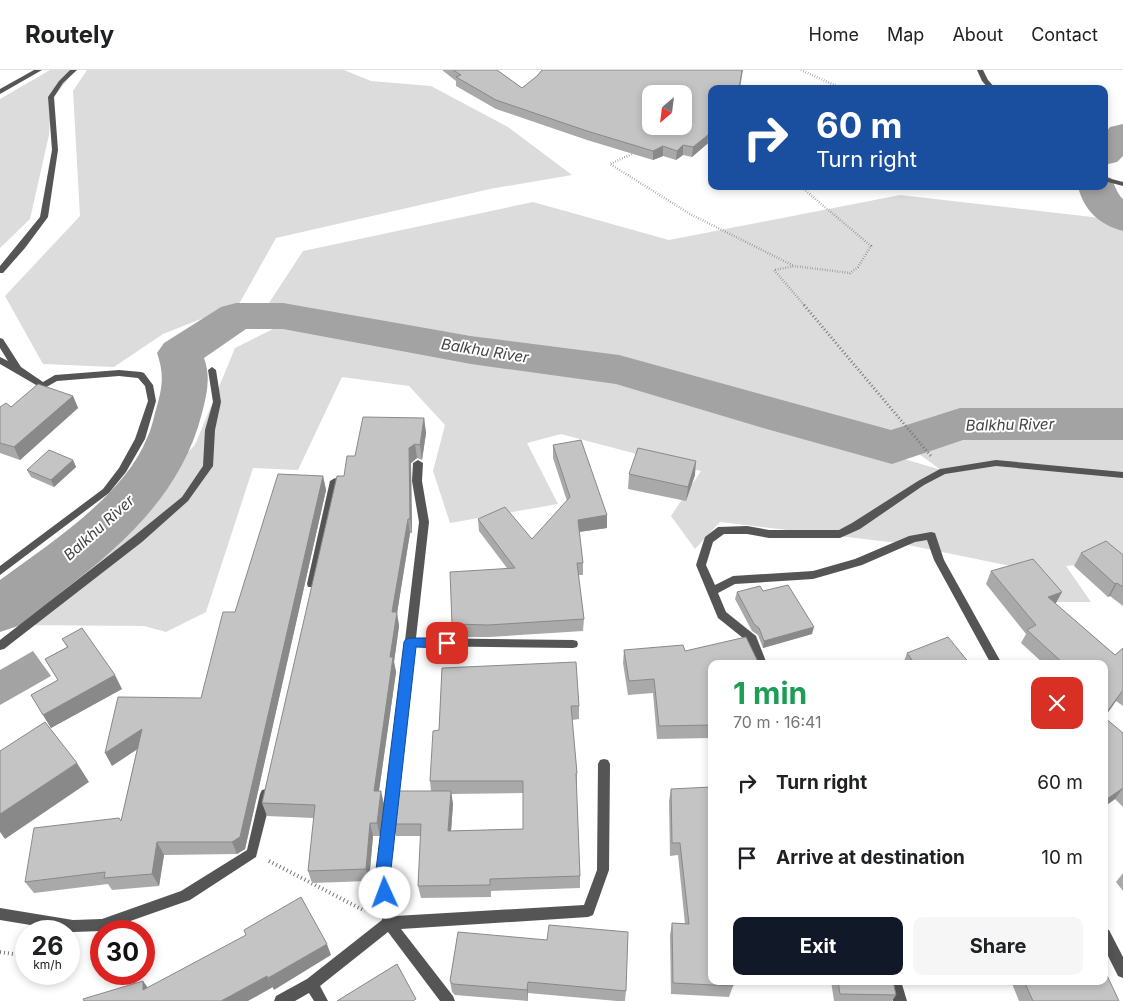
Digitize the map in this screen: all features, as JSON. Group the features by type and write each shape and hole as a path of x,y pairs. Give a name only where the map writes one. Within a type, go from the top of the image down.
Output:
{"street":[{"path":"0,92 39,70"},
{"path":"0,271 44,217 56,150 51,97 61,82 74,70"},
{"path":"980,70 989,85"},
{"path":"1108,180 1123,184"},
{"path":"0,341 18,370"},
{"path":"0,360 18,370 40,389 55,378 120,373 141,376 149,385 152,401 140,439 123,470 106,491 0,570"},
{"path":"0,646 138,539 185,499 208,466 210,430 217,402 212,370"},
{"path":"760,660 752,639 722,615 701,565 709,540 722,530 747,530 769,534 840,534 856,526 921,483 944,471 996,462 1123,475"},
{"path":"418,463 417,482 424,522 382,878 389,923 448,1001"},
{"path":"310,595 335,481"},
{"path":"713,591 733,580 813,575 858,562 913,539 931,536 939,560 995,660"},
{"path":"411,642 573,644"},
{"path":"281,1001 312,984 389,923 588,911 603,870 604,764"},
{"path":"0,914 73,926 102,925 185,896 252,853 267,786"},
{"path":"1108,943 1123,971"},
{"path":"312,984 321,1001"},
{"path":"895,985 900,1001"}],"path":[{"path":"801,70 835,85"},
{"path":"637,151 610,164 690,214 794,266 850,274 858,268 871,246 805,190"},
{"path":"794,266 774,270 944,471"},
{"path":"252,853 389,923"},
{"path":"0,952 15,954"}],"shaded area":[{"path":"50,70 75,70 51,101 49,135 30,219 0,248 0,99"},
{"path":"87,70 344,70 371,81 431,86 508,127 572,175 490,189 276,238 239,304 163,334 114,367 43,364 5,296 80,216 73,91"},
{"path":"900,195 1118,220 1123,199 1123,561 1066,566 1091,602 1052,602 1025,569 898,543 720,522 695,549 671,516 701,471 561,434 527,443 558,504 450,523 433,471 445,425 409,386 342,377 298,470 253,468 206,612 166,632 144,626 16,625 195,445 235,348 289,321 427,347 625,375 941,470 893,435 606,358 269,303 303,251 533,202 669,240"},
{"path":"33,651 51,676 0,705 0,670"}],"building":[{"path":"453,70 497,70 522,88 542,70 742,70 740,85 708,85 708,135 693,147 683,145 677,151 663,146 653,151 496,100 456,77 461,75"},
{"path":"38,384 73,396 14,447 0,443 0,407 6,403 11,407"},
{"path":"363,417 424,418 420,445 415,444 409,448 410,519 408,519 392,612 397,612 390,657 393,657 374,791 381,791 377,823 370,823 366,869 308,871 315,805 262,803 337,476 344,476 347,456 355,456"},
{"path":"581,440 607,515 578,520 583,563 577,563 584,619 488,625 452,624 450,572 515,568 478,519 505,507 532,539 570,497 553,445"},
{"path":"638,448 696,461 688,487 629,474"},
{"path":"49,450 73,460 51,480 27,470"},
{"path":"278,474 323,476 240,837 232,842 157,842 152,874 104,878 105,872 25,882 34,828 119,818 121,821 142,729 105,753 118,697 201,698 223,612 235,612"},
{"path":"1106,541 1123,555 1123,587 1117,583 1115,584 1081,553"},
{"path":"1033,559 1062,592 1048,597 1115,655 1123,648 1123,690 1108,711 1108,660 1060,660 1027,630 1036,625 991,571"},
{"path":"788,585 814,627 764,641 759,628 754,624 737,592 760,586 763,591"},
{"path":"82,628 115,675 43,715 31,695 58,680 45,659 68,647 62,639"},
{"path":"746,637 757,660 708,660 708,725 659,726 654,679 629,681 624,650 683,645 685,651"},
{"path":"948,637 967,660 912,660 907,653"},
{"path":"576,662 579,706 571,706 577,773 580,876 490,879 490,885 418,886 421,824 393,824 397,791 451,791 448,831 523,829 523,781 430,781 433,731 439,730 442,668"},
{"path":"1108,720 1123,733 1123,788 1108,798"},
{"path":"45,722 77,763 0,814 0,751"},
{"path":"708,787 708,985 673,983 672,923 689,924 680,843 672,843 671,789"},
{"path":"301,897 327,944 268,978 267,976 221,1001 84,1001 83,999 130,985 143,985 143,990 155,985 246,935 244,930"},
{"path":"549,925 628,932 626,991 528,982 527,990 453,984 450,981 458,932 547,940"},
{"path":"397,964 416,999 413,1001 337,1001"},
{"path":"1108,978 1119,1001 1033,1001 1026,985 1108,985"},
{"path":"839,985 894,985 896,995 840,994"}],"waterway":[{"name":"Balkhu River","path":"1108,150 1123,135"},
{"name":"Balkhu River","path":"1098,190 1100,200 1123,219"},
{"name":"Balkhu River","path":"0,610 84,546 111,522 135,496 156,469 172,438 186,378 180,353 236,316 283,316 471,350 619,370 780,417 892,447 960,424 1123,424"}],"route":[{"path":"385,893 382,878 411,642 447,643"}]}
